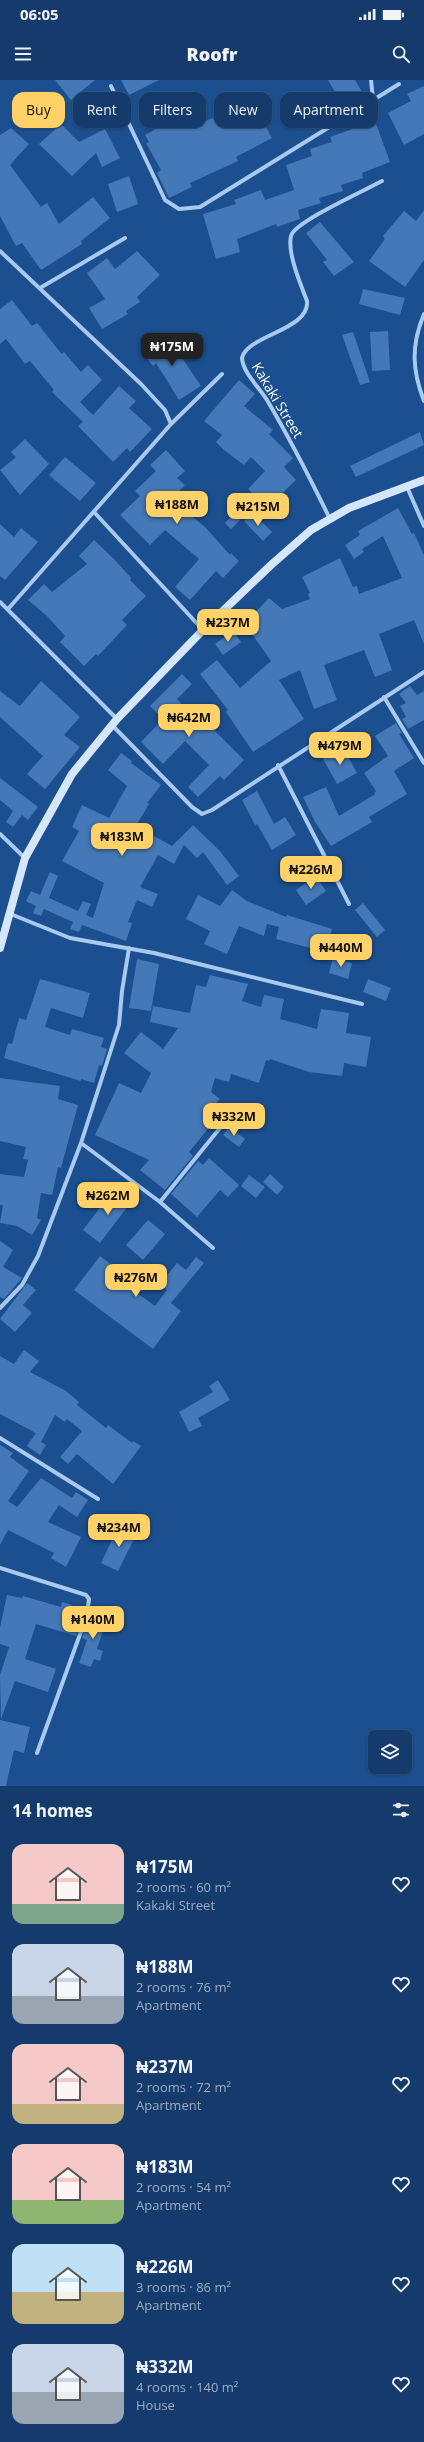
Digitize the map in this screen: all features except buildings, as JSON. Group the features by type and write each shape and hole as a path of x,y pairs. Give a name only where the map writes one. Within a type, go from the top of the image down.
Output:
{"street":[{"path":"371,80 372,92"},
{"path":"378,96 399,84"},
{"path":"111,86 157,187 165,200 179,209 200,207 327,128"},
{"name":"Kakaki Street","path":"330,519 292,444 267,400 246,369 242,358 246,349 286,327 306,308 307,301 292,253 291,236 294,230 316,214 360,194 382,181"},
{"path":"40,288 125,238"},
{"path":"0,251 141,384 165,410 171,424"},
{"path":"424,314 418,328 413,353 419,388 424,401"},
{"path":"8,609 171,424 222,374"},
{"path":"0,948 8,913 25,858 72,774 114,722 203,630 311,530 349,508 424,480"},
{"path":"407,486 424,526"},
{"path":"94,512 203,630"},
{"path":"0,602 202,814 212,810 278,765 424,672"},
{"path":"384,697 424,763"},
{"path":"278,765 349,904"},
{"path":"0,834 25,858"},
{"path":"8,913 70,938 129,948 362,1004"},
{"path":"0,1308 22,1285 38,1256 81,1143 119,1025 122,991 129,948"},
{"path":"160,1202 224,1123"},
{"path":"81,1143 160,1202 213,1248"},
{"path":"0,1438 98,1499"},
{"path":"0,1568 86,1594 89,1599 87,1615 36,1753"}]}
